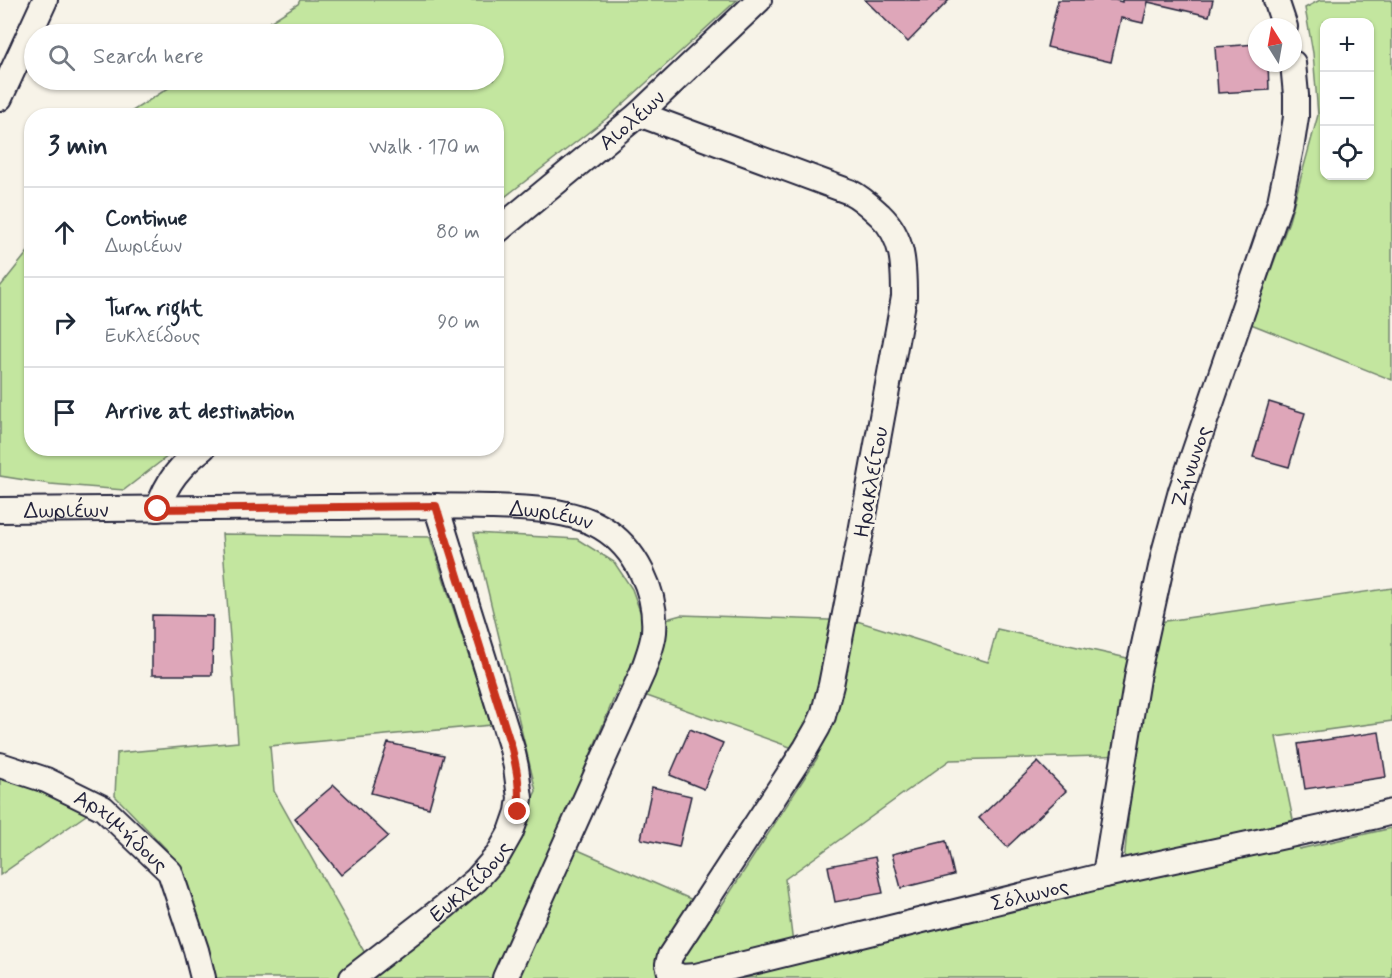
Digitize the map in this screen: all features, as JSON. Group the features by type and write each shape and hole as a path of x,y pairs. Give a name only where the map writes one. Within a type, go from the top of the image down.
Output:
{"street":[{"path":"34,24 45,0"},
{"name":"Αιολέων","path":"504,225 639,114 759,0"},
{"path":"1276,0 1282,18"},
{"path":"0,98 24,46"},
{"name":"Ζήνωνος","path":"1105,875 1138,672 1165,549 1181,492 1282,193 1296,117 1294,72"},
{"name":"Ηρακλείτου","path":"639,114 859,196 889,223 902,252 904,276 904,297 863,521 823,716 806,748 669,956 670,972"},
{"path":"158,509 166,487 194,456"},
{"name":"Ευκλείδους","path":"352,978 444,908 490,865 511,832 518,812 520,798 512,749 436,506"},
{"name":"Δωριέων","path":"0,510 472,506 532,510 586,520 602,527 627,549 638,566 652,601 654,634 643,671 505,978"},
{"name":"Αρχιμήδους","path":"0,765 46,780 103,808 170,872 196,950 202,978"},
{"name":"Σόλωνος","path":"670,972 681,977 696,976 1105,875 1392,812"}],"green space":[{"path":"300,0 737,0 611,115 504,198 504,108 137,108 165,90 504,90 504,24 267,24 298,4"},
{"path":"1320,0 1392,0 1392,380 1251,324 1289,221 1318,115 1313,53 1305,8"},
{"path":"24,257 24,456 168,456 124,490 50,484 0,476 0,287"},
{"path":"474,533 577,539 614,562 632,589 645,625 681,615 857,621 988,662 997,629 1150,663 1159,622 1392,588 1392,721 1276,737 1299,849 1392,828 1392,978 210,978 191,903 167,850 115,796 117,753 238,742 222,534 430,537 491,725 270,746 274,791 375,971 501,864 536,791","holes":["619,686 818,757 718,911 555,840","1134,755 1122,884 795,960 785,879 950,760"]},
{"path":"0,775 14,779 89,813 0,875"}],"building":[{"path":"865,0 949,0 908,42"},
{"path":"1058,0 1122,2 1122,0 1213,0 1209,16 1148,2 1143,23 1121,18 1111,62 1047,47"},
{"path":"1248,45 1248,72 1268,72 1269,90 1218,93 1215,47"},
{"path":"1269,402 1305,413 1289,467 1253,457"},
{"path":"152,615 213,616 212,675 152,675"},
{"path":"690,729 723,743 704,789 670,775"},
{"path":"1379,732 1386,777 1305,789 1298,744"},
{"path":"388,743 444,755 429,808 371,793"},
{"path":"1038,762 1066,791 1007,847 979,818"},
{"path":"334,785 388,836 341,875 295,818"},
{"path":"652,787 691,796 679,847 641,839"},
{"path":"946,841 954,875 901,888 892,854"},
{"path":"875,857 883,893 835,902 828,866"}],"route":[{"path":"158,509 436,506 512,749 520,798 518,812"}]}
